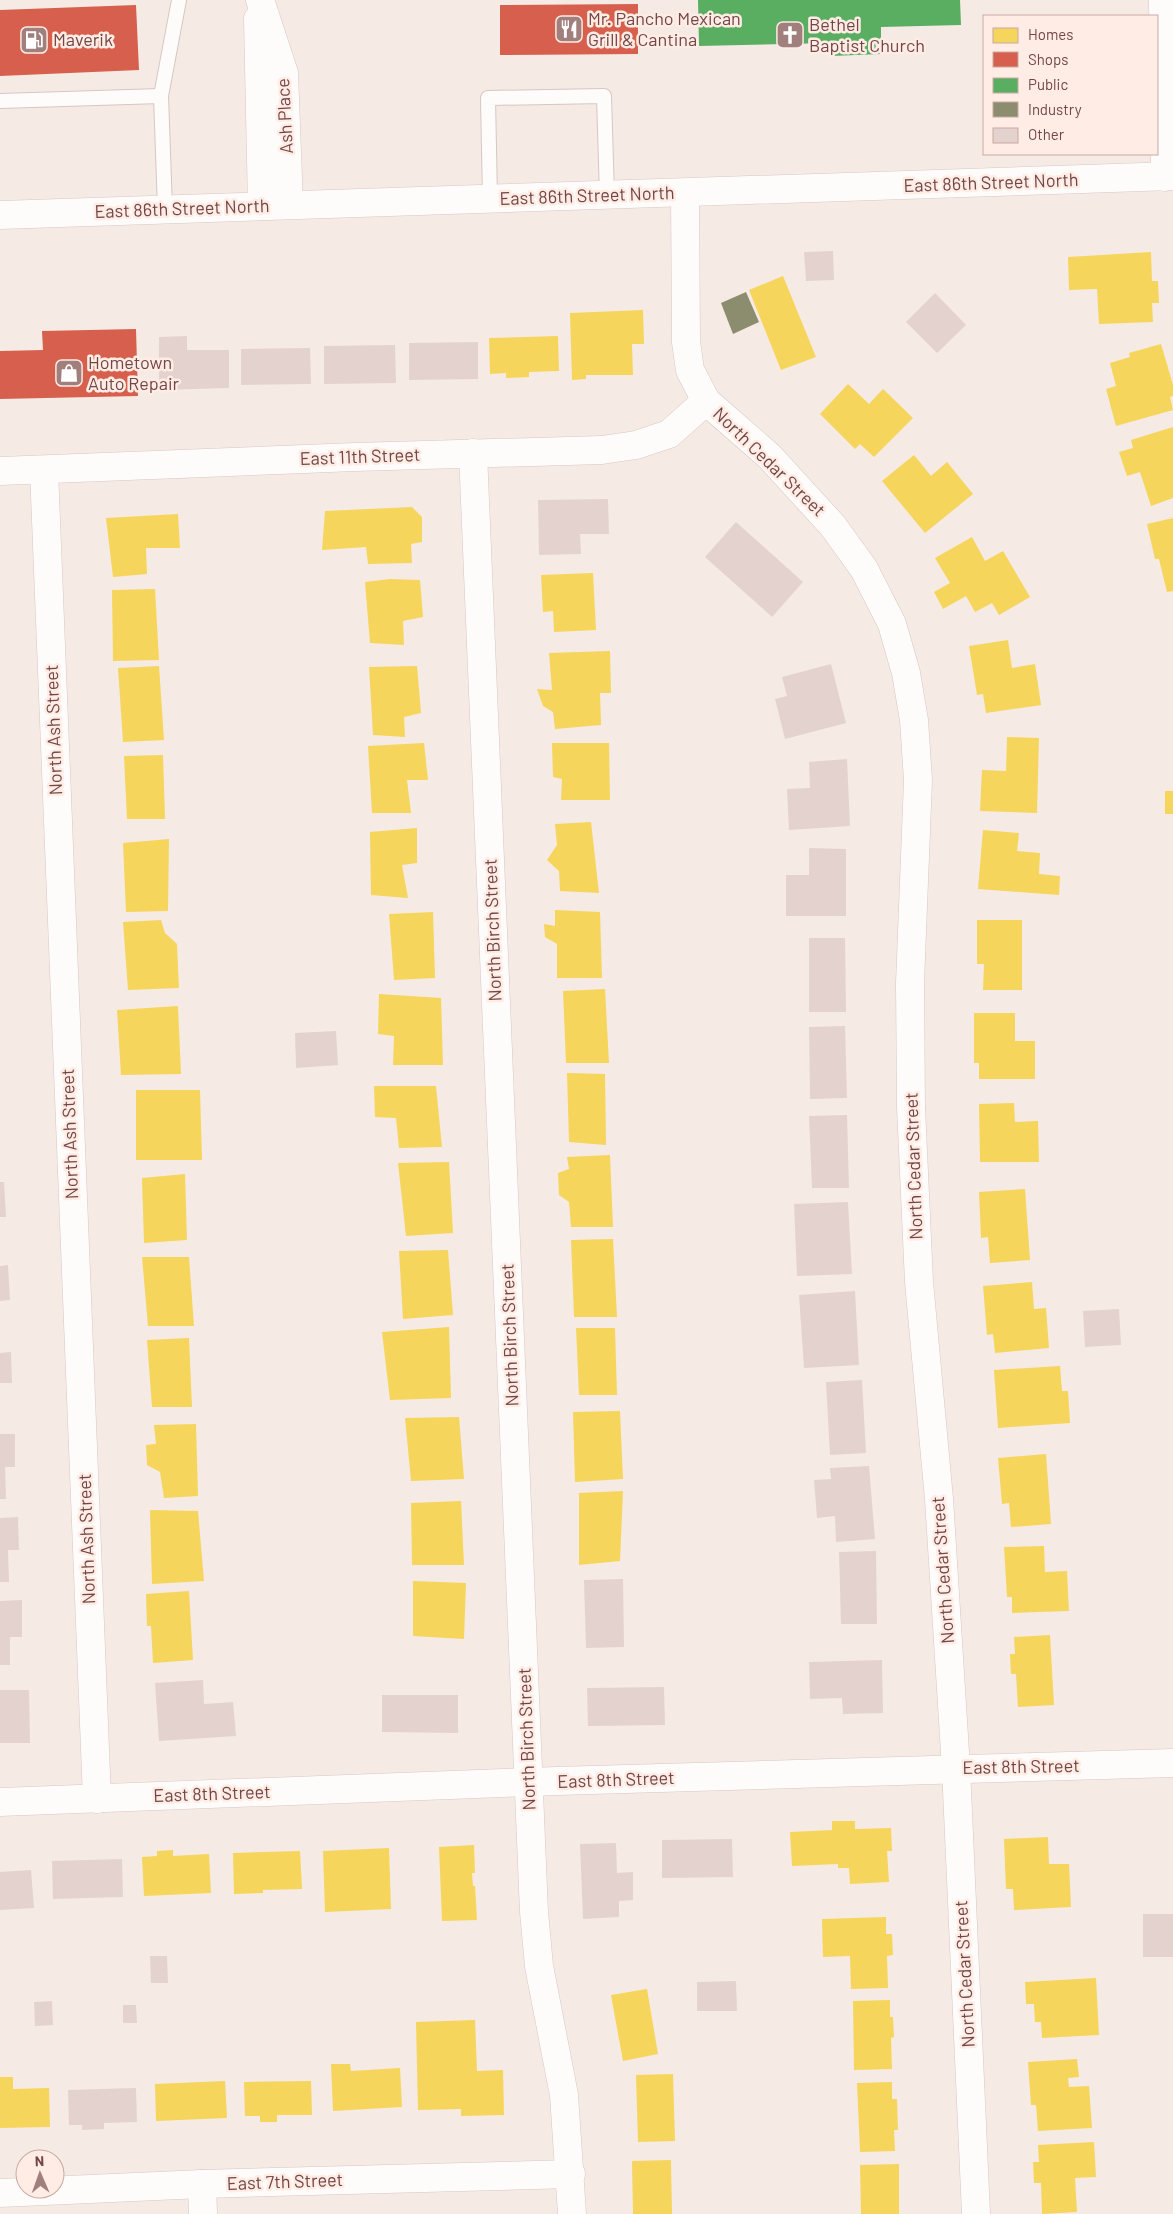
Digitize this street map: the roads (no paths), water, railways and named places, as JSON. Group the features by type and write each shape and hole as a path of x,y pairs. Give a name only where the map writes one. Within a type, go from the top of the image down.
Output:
{"street":[{"name":"Ash Place","path":"259,0 284,73 289,205"},
{"name":"Ash Place","path":"259,0 262,206"},
{"path":"1163,0 1168,76 1169,176"},
{"name":"East 86th Street North","path":"0,215 684,194 1169,176"},
{"name":"North Cedar Street","path":"684,194 686,342 690,370 706,401 768,456 834,526 864,569 892,624 906,673 914,720 918,780 910,993 912,1107 919,1282 939,1498 956,1768 976,2214"},
{"name":"East 11th Street","path":"0,471 474,452 602,450 636,445 669,434 706,401"},
{"name":"North Birch Street","path":"474,452 534,1912 538,1957 564,2095 571,2174 572,2214"},
{"name":"North Ash Street","path":"44,470 97,1799"},
{"name":"East 8th Street","path":"0,1802 529,1782 1173,1763"},
{"name":"East 7th Street","path":"0,2192 202,2184 571,2174"},
{"path":"202,2184 203,2214"}],"lane":[{"path":"165,209 161,96 179,0"},
{"path":"0,101 161,96"},
{"path":"490,199 488,98 604,96 607,196"}],"place":[{"name":"Mr. Pancho Mexican Grill & Cantina","path":"569,29"},
{"name":"Bethel Baptist Church","path":"790,35"},
{"name":"Maverik","path":"34,40"},
{"name":"Hometown Auto Repair","path":"69,373"}]}
